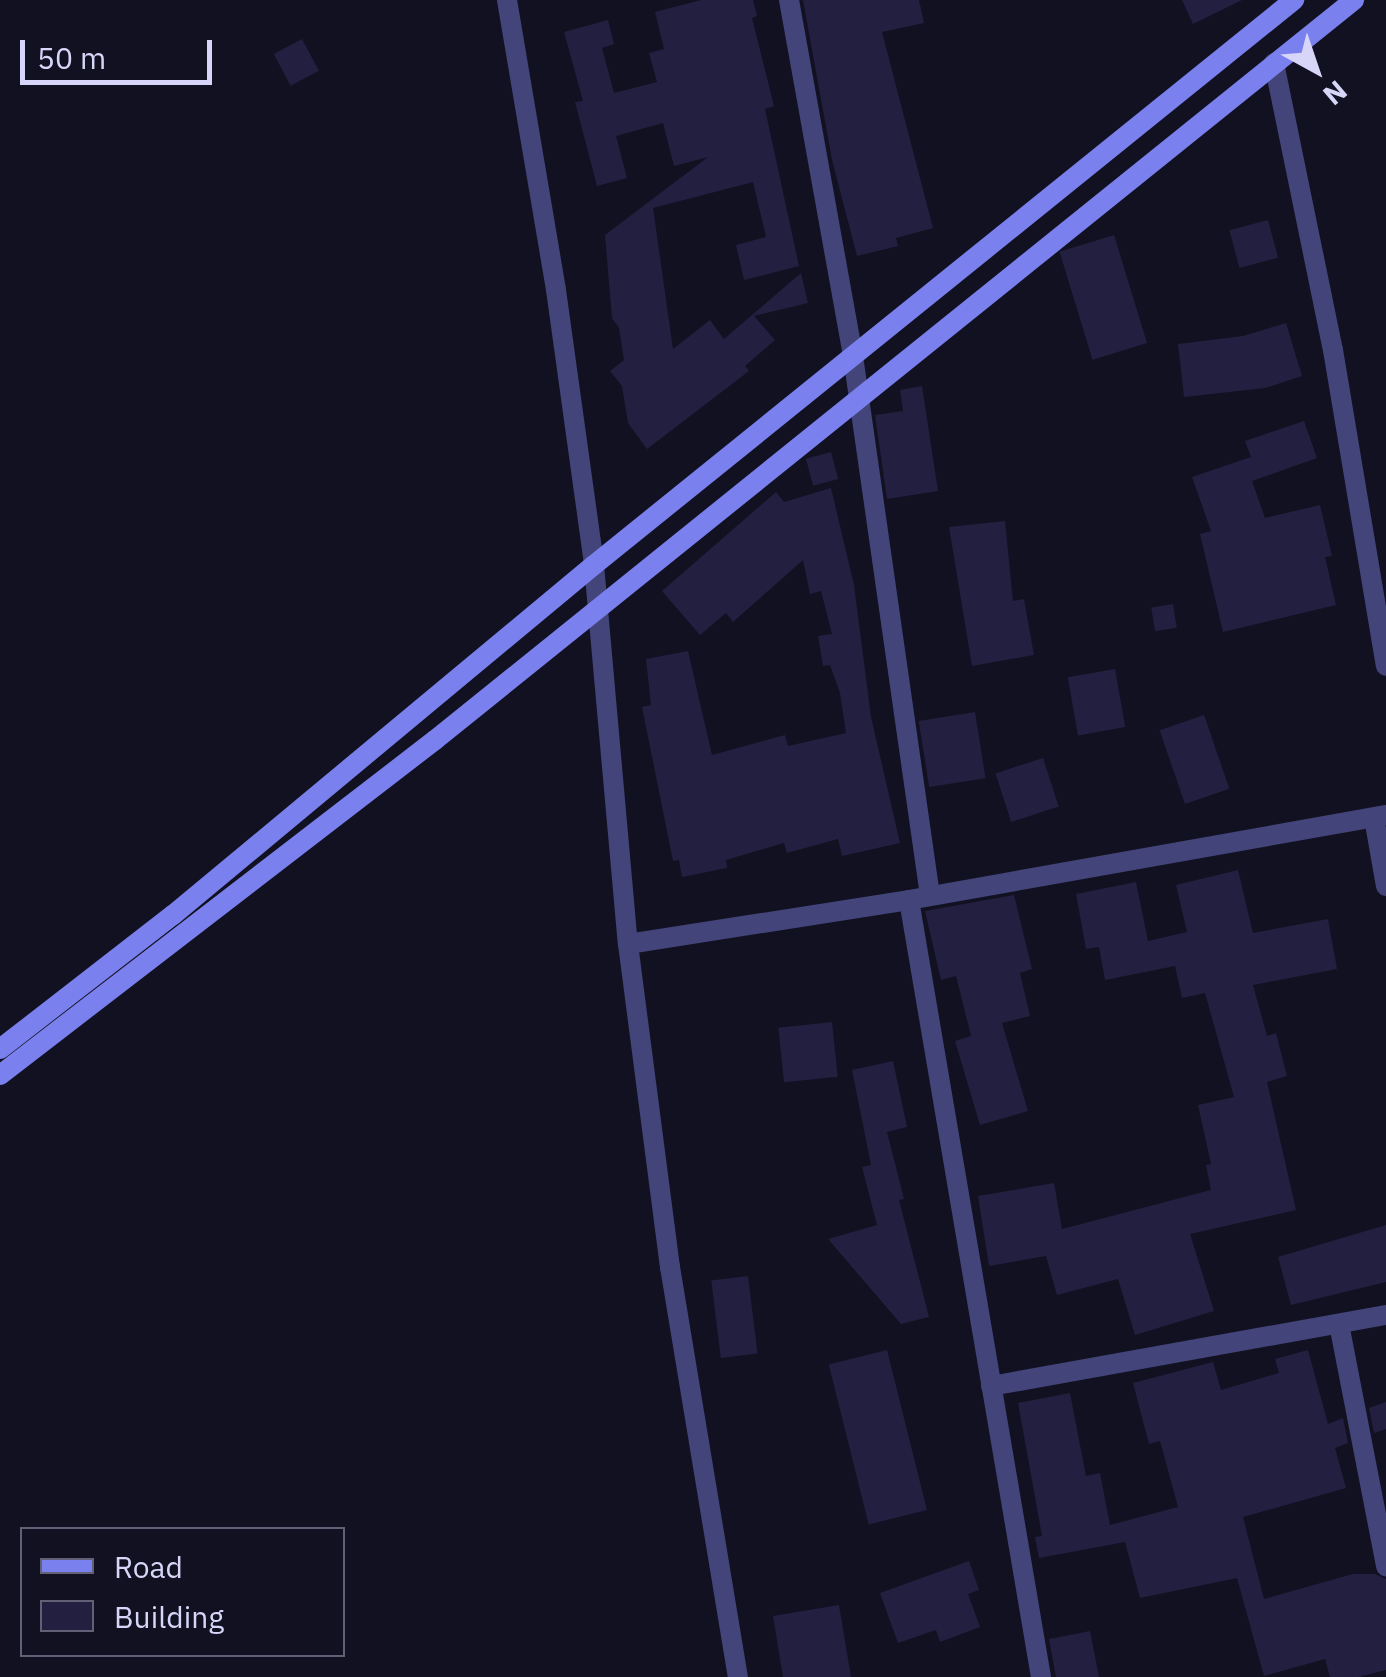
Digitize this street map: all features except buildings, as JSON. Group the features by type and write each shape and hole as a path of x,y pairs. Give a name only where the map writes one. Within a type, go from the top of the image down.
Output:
{"street":[{"path":"507,0 559,308 594,565 628,944 670,1267 738,1677"},
{"path":"789,0 858,396 920,898 992,1386 1040,1677"},
{"path":"0,1076 203,922 1354,0"},
{"path":"0,1049 396,734 594,565 1287,2"},
{"path":"1274,64 1333,350 1386,666"},
{"path":"628,944 920,898 1380,817 1386,886"},
{"path":"992,1386 1386,1314"},
{"path":"1339,1324 1386,1566"}]}
